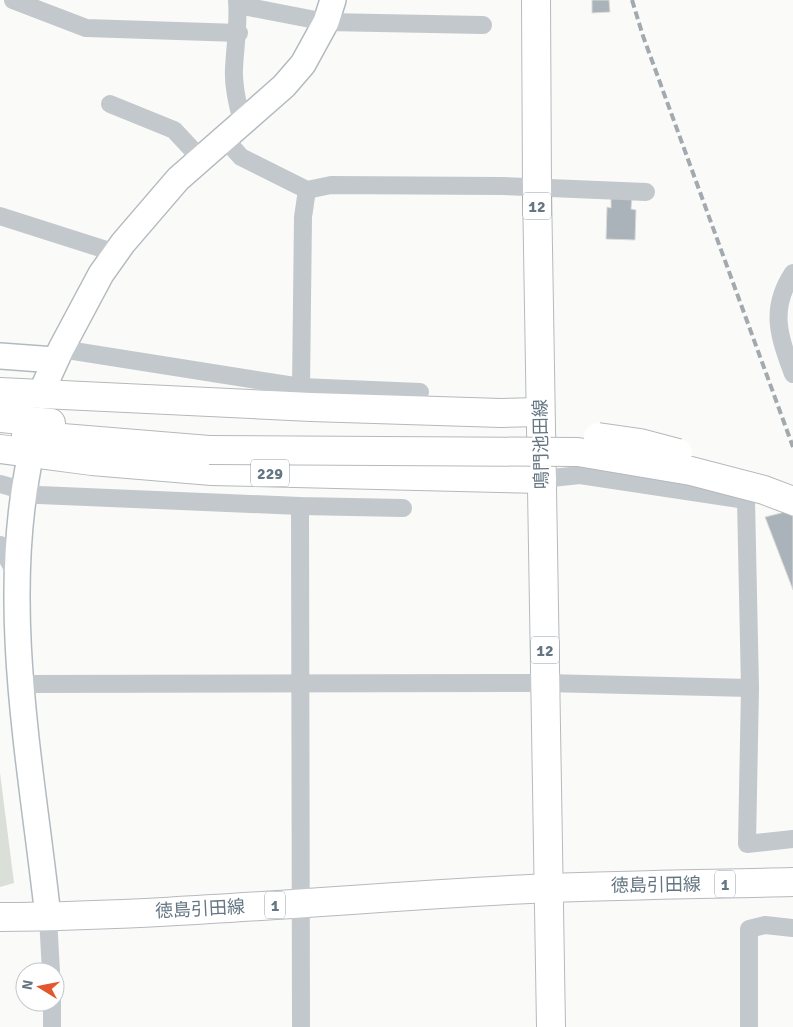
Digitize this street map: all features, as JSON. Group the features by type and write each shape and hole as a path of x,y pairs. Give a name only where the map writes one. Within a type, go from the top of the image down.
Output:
{"main road":[{"name":"鳴門池田線","path":"536,0 540,412 550,888"},
{"path":"0,392 311,407 501,413 540,412"},
{"path":"0,418 209,442 579,435 640,443 768,473 793,483"},
{"path":"0,432 209,442 578,452 690,471 764,490 793,501"},
{"name":"229","path":"0,450 92,461 212,471 542,479"},
{"name":"徳島引田線","path":"0,917 302,904 550,888 793,882"},
{"path":"550,888 551,1027"}],"street":[{"path":"13,0 86,28 239,33"},
{"path":"483,25 238,3 239,33 234,70 236,96 233,131 241,157 307,190 331,185 537,188 646,192"},
{"path":"45,384 58,354 101,274 116,254 171,187 284,86 303,64 330,11"},
{"path":"110,104 174,130 202,160"},
{"path":"301,387 303,218 307,190"},
{"path":"0,216 116,254"},
{"path":"793,273 782,292 777,321 779,334 793,374"},
{"path":"0,356 58,354 301,387 420,392"},
{"path":"542,479 580,475 746,500 750,688 747,844 793,839"},
{"path":"0,484 26,480"},
{"path":"26,480 39,495 300,506 403,508"},
{"path":"26,480 18,578 22,684 48,916 50,962"},
{"path":"300,506 302,682 301,1027"},
{"path":"0,545 18,578"},
{"path":"22,684 546,683 750,688"},
{"path":"749,1027 749,928 766,925 793,928"},
{"path":"52,1012 52,1027"}],"shaded area":[{"path":"0,773 14,883 0,887"}],"building":[{"path":"592,0 609,0 610,12 592,13"},
{"path":"611,197 632,198 631,209 636,210 635,240 606,239 607,207 611,208"},
{"path":"785,512 793,516 793,590 765,517"}],"railway":[{"path":"632,0 643,36 793,447"}]}
